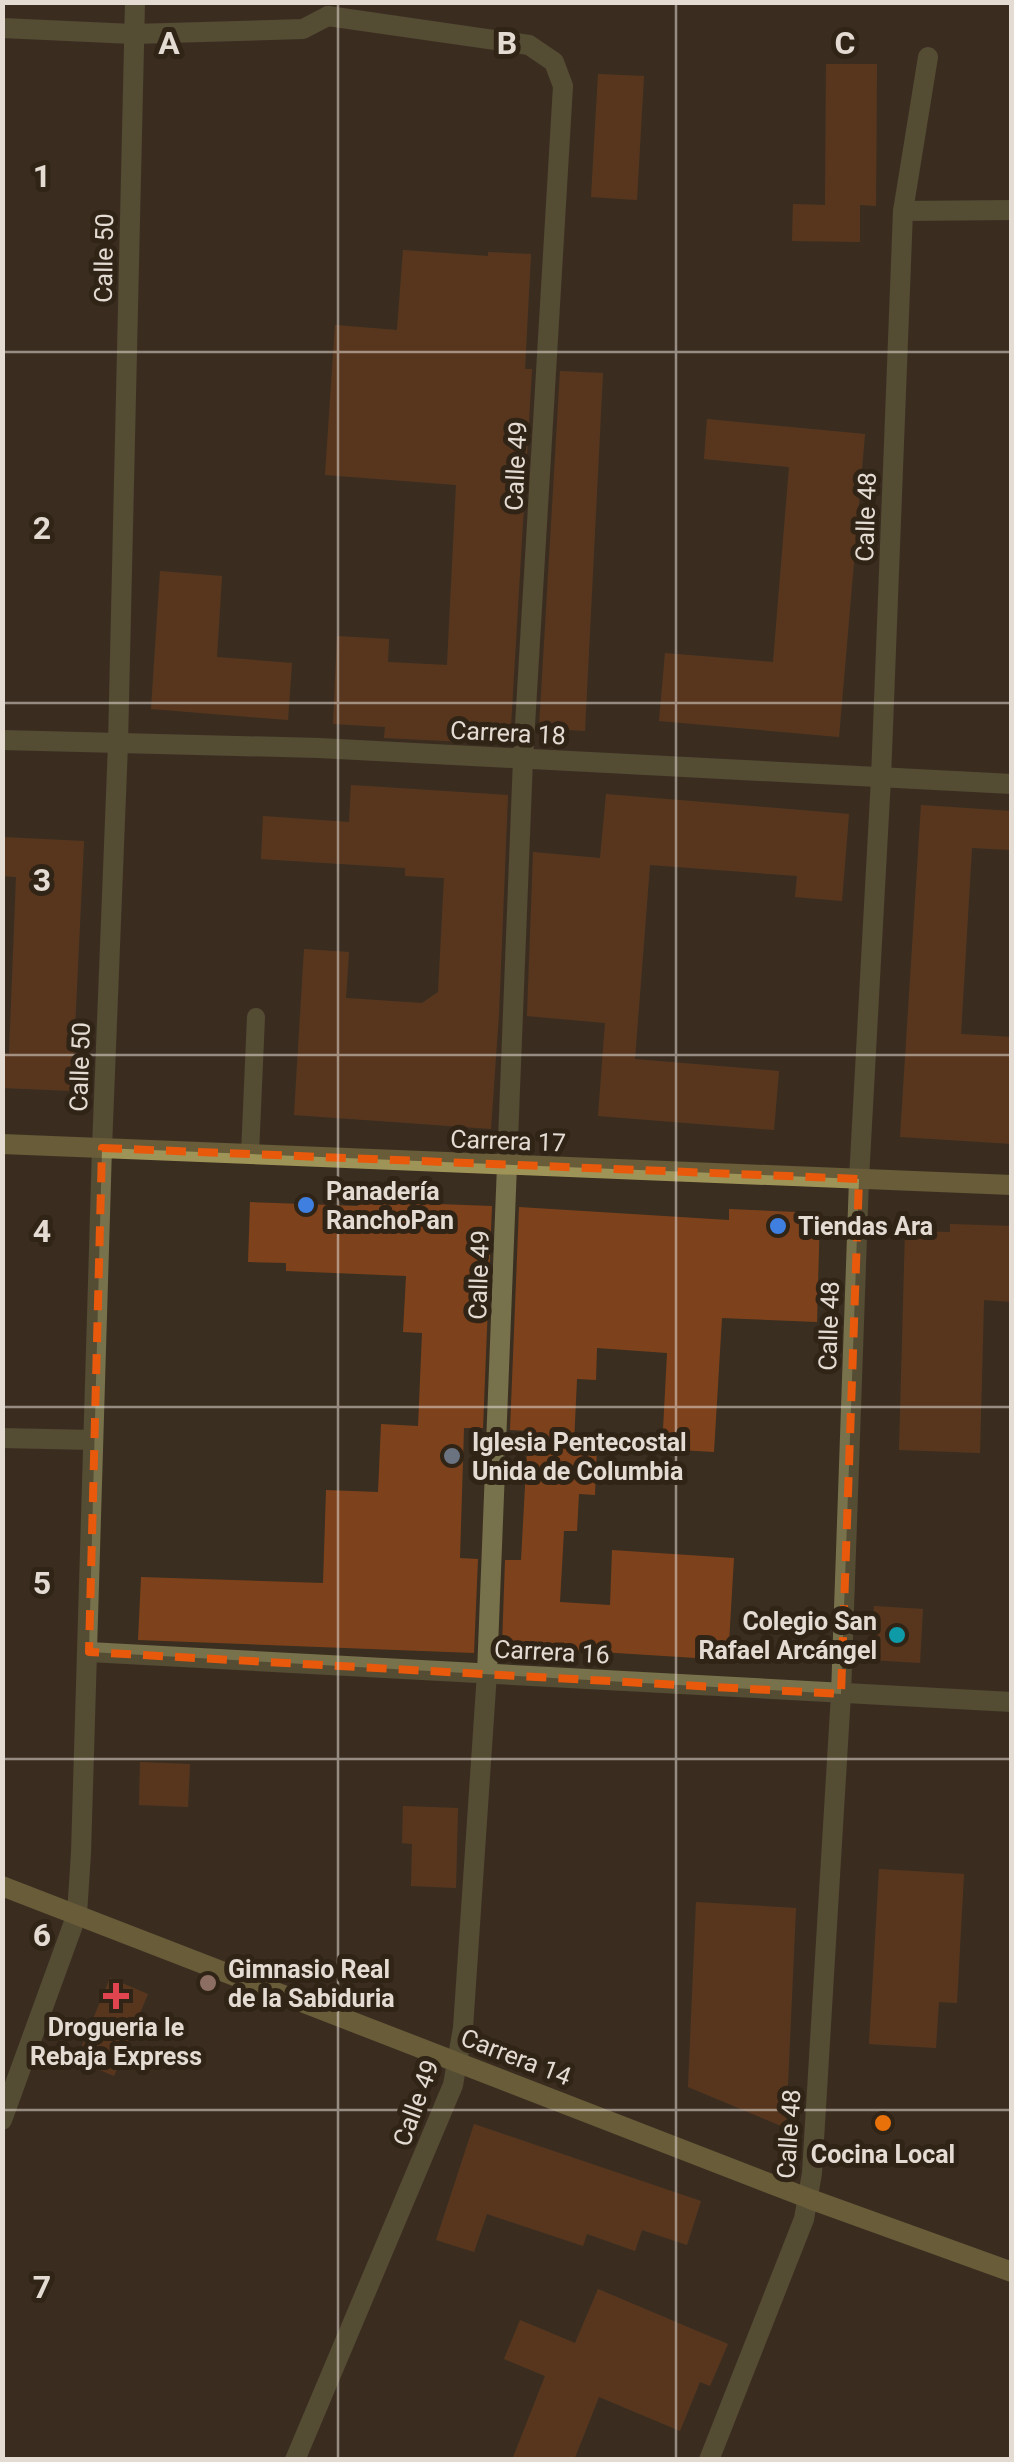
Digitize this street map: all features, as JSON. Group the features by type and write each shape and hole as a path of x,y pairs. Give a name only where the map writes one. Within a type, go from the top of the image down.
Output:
{"main road":[{"name":"Carrera 17","path":"2,1144 1012,1185"},
{"name":"Carrera 14","path":"2,1886 810,2199 1012,2272"}],"street":[{"name":"Calle 50","path":"2,2120 77,1914 118,744 135,2"},
{"path":"2,28 134,34 303,29 331,9"},
{"name":"Calle 49","path":"295,2460 454,2085 464,2028 487,1673 523,759 563,86 554,62 530,44 331,9"},
{"name":"Calle 48","path":"709,2460 810,2199 841,1694 859,1179 881,778 903,211 928,58"},
{"path":"903,211 1012,210"},
{"name":"Carrera 18","path":"2,740 318,748 1012,784"},
{"path":"2,1438 92,1440"},
{"name":"Carrera 16","path":"89,1652 1012,1702"}],"lane":[{"path":"250,1154 256,1017"}],"highlighted area":[{"path":"102,1148 859,1179 841,1694 89,1652"}],"building":[{"path":"826,64 877,64 876,206 860,205 860,242 792,241 793,204 825,205"},
{"path":"598,74 644,76 637,200 591,197"},
{"path":"403,250 488,256 488,252 531,254 525,369 532,369 507,744 384,738 385,727 333,724 337,636 389,639 388,662 447,665 456,485 325,475 335,325 397,330"},
{"path":"560,371 603,373 585,731 539,728"},
{"path":"707,419 865,434 839,737 659,721 665,653 773,662 789,467 704,459"},
{"path":"160,571 222,576 217,657 292,663 288,720 151,709"},
{"path":"351,785 508,795 491,1129 294,1115 304,949 349,952 346,998 422,1003 438,992 444,878 405,876 405,868 261,859 263,816 349,822"},
{"path":"606,794 849,814 842,901 795,897 797,876 650,865 635,1059 779,1071 774,1130 598,1116 605,1023 527,1016 533,852 600,858"},
{"path":"921,805 1012,811 1012,850 972,848 961,1034 1012,1037 1012,1144 900,1137"},
{"path":"2,837 84,841 72,1091 2,1088 2,1053 9,1054 16,877 2,876"},
{"path":"358,1201 492,1206 483,1428 464,1428 460,1558 478,1559 474,1653 138,1640 141,1577 323,1583 326,1490 378,1492 381,1424 418,1426 422,1333 403,1332 406,1276 286,1271 286,1263 248,1262 250,1202 358,1206"},
{"path":"519,1207 729,1220 729,1209 820,1213 817,1322 722,1318 714,1452 662,1449 667,1353 597,1348 596,1380 577,1379 574,1444 597,1446 595,1495 579,1494 577,1531 564,1531 560,1602 610,1605 612,1550 734,1558 728,1660 502,1646 505,1560 521,1560 528,1431 510,1430"},
{"path":"950,1224 1012,1226 1012,1302 984,1300 980,1453 899,1450 905,1231 950,1232"},
{"name":"Colegio San Rafael Arcángel","path":"874,1606 923,1609 920,1663 871,1660"},
{"path":"140,1762 190,1764 188,1807 139,1805"},
{"path":"403,1806 458,1808 456,1888 411,1886 412,1844 402,1843"},
{"path":"879,1869 964,1874 957,2003 939,2002 936,2048 869,2044"},
{"path":"696,1902 796,1908 786,2128 688,2087"},
{"path":"110,1978 148,1994 114,2076 76,2060"},
{"path":"474,2124 701,2201 687,2245 642,2230 635,2251 587,2234 583,2246 487,2214 474,2252 436,2240"},
{"path":"598,2289 728,2344 710,2386 700,2382 680,2431 599,2397 574,2460 512,2460 545,2376 504,2359 520,2320 575,2343"}],"place":[{"name":"Panadería RanchoPan","path":"306,1205"},
{"name":"Tiendas Ara","path":"778,1226"},
{"name":"Iglesia Pentecostal Unida de Columbia","path":"452,1456"},
{"name":"Colegio San Rafael Arcángel","path":"897,1635"},
{"name":"Gimnasio Real de la Sabiduria","path":"208,1983"},
{"name":"Drogueria le Rebaja Express","path":"116,1996"},
{"name":"Cocina Local","path":"883,2123"}]}
